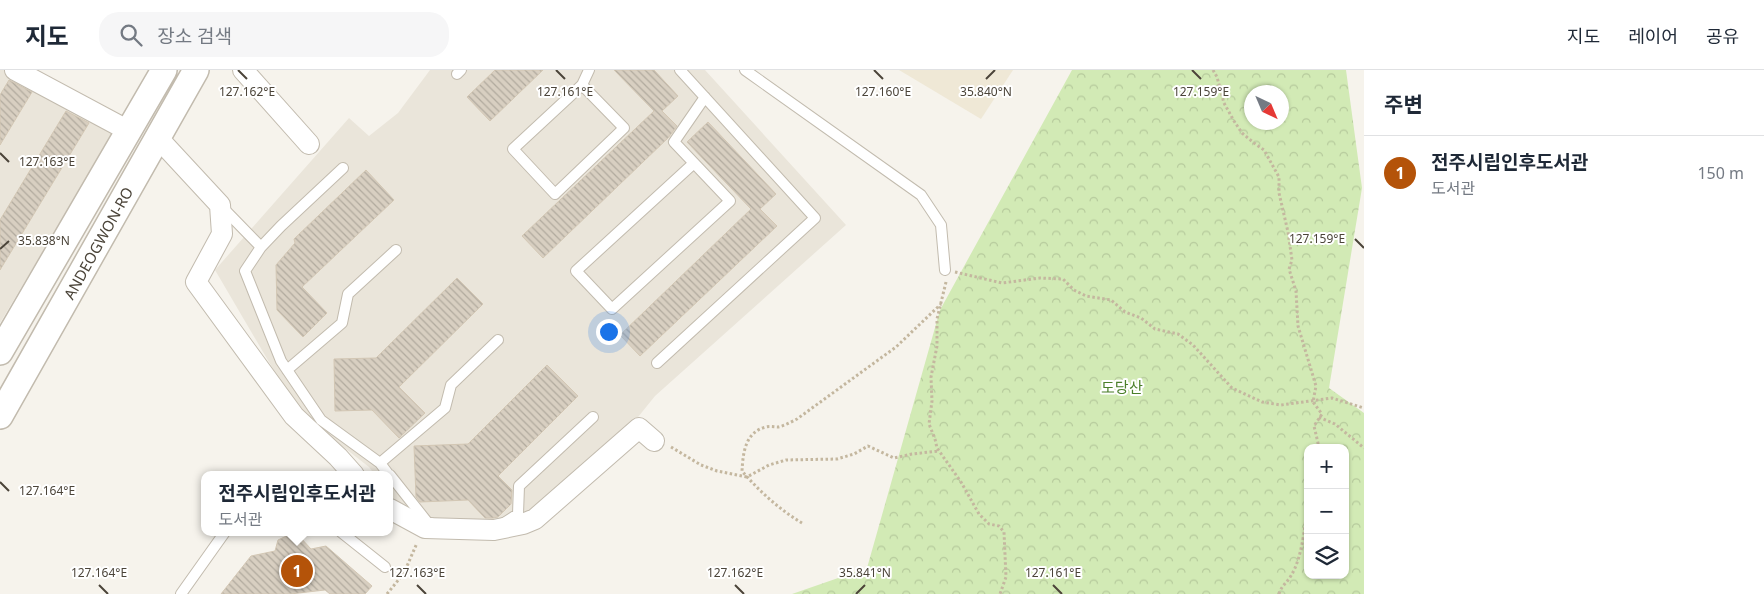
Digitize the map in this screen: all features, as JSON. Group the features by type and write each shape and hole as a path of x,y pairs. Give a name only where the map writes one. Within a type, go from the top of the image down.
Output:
{"street":[{"path":"15,70 129,131"},
{"name":"ANDEOGWON-RO","path":"0,352 164,70"},
{"name":"ANDEOGWON-RO","path":"0,416 196,70"},
{"path":"243,70 309,144"},
{"path":"157,137 220,205 222,234 196,282 294,416 338,456 351,471"},
{"path":"393,511 425,528 494,530 523,524 536,518 639,428 654,442"}],"lane":[{"path":"582,85 624,128 555,194 513,149 582,85 589,70"},
{"path":"657,363 815,218 680,70"},
{"path":"744,70 921,195 941,225 945,270"},
{"path":"694,163 576,271 612,309 730,201 694,163 674,142 705,97"},
{"path":"343,168 281,226 262,247 245,271 281,361 321,420 380,463 386,471"},
{"path":"220,205 262,247"},
{"path":"287,370 342,323 348,294 396,250"},
{"path":"380,463 445,408 451,385 498,340"},
{"path":"393,480 428,523 492,527 504,523 518,514 519,486 593,417"},
{"path":"181,594 223,536"},
{"path":"346,536 386,567"}],"path":[{"path":"1213,70 1217,77 1224,103 1234,121 1242,133 1264,150 1279,177 1278,194 1288,232 1292,260 1289,269 1296,291 1298,326 1316,386 1313,402 1322,414 1314,426 1318,444"},
{"path":"1000,594 1006,577 1004,532 999,526 989,524 979,514 961,482 939,451 929,424 932,402 931,377 937,346 936,330 946,286 945,270 1002,283 1040,278 1063,279 1074,290 1086,296 1111,300 1125,312 1141,318 1155,329 1178,334 1193,344 1232,388 1254,399 1281,405 1332,398 1364,408"},
{"path":"802,523 792,517 742,471 746,444 753,433 766,427 780,426 796,419 896,347 941,304"},
{"path":"1319,417 1335,424 1364,448"},
{"path":"654,442 672,447 701,465 717,471 747,477 770,465 786,460 837,459 854,454 868,446 894,458 939,451"},
{"path":"387,594 404,572 418,541 430,528"},
{"path":"1279,594 1280,589 1292,575 1304,532"}],"shaded area":[{"path":"0,70 15,70 119,124 0,323"},
{"path":"430,70 705,70 846,225 655,396 630,427 533,518 419,533 393,498 393,471 372,471 310,421 276,374 215,270 349,118 369,136 398,113"},
{"path":"899,70 1013,70 981,119"}],"green space":[{"name":"도당산","path":"1072,70 1346,70 1362,188 1329,388 1364,413 1364,594 792,594 867,568 940,310"}],"building":[{"path":"495,70 543,70 490,121 467,97"},
{"path":"614,70 654,70 678,96 662,111 677,126 668,138 543,258 522,236 654,111"},
{"path":"9,80 32,92 0,145 0,95"},
{"path":"66,111 89,123 0,270 0,220"},
{"path":"708,122 776,194 760,209 777,226 640,356 620,335 751,209 687,142"},
{"path":"366,170 394,200 302,287 327,313 303,337 277,310 276,265 295,243 294,239"},
{"path":"457,278 483,304 399,387 425,413 399,438 372,410 335,411 334,359 376,358"},
{"path":"547,365 578,396 498,476 512,490 511,504 498,517 485,518 468,500 420,502 416,497 414,446 468,444"},
{"path":"287,536 299,536 311,549 326,546 372,586 365,594 330,594 325,590 290,594 221,594 251,556 275,551 278,540"}],"place":[{"name":"전주시립인후도서관","path":"297,571"}]}
